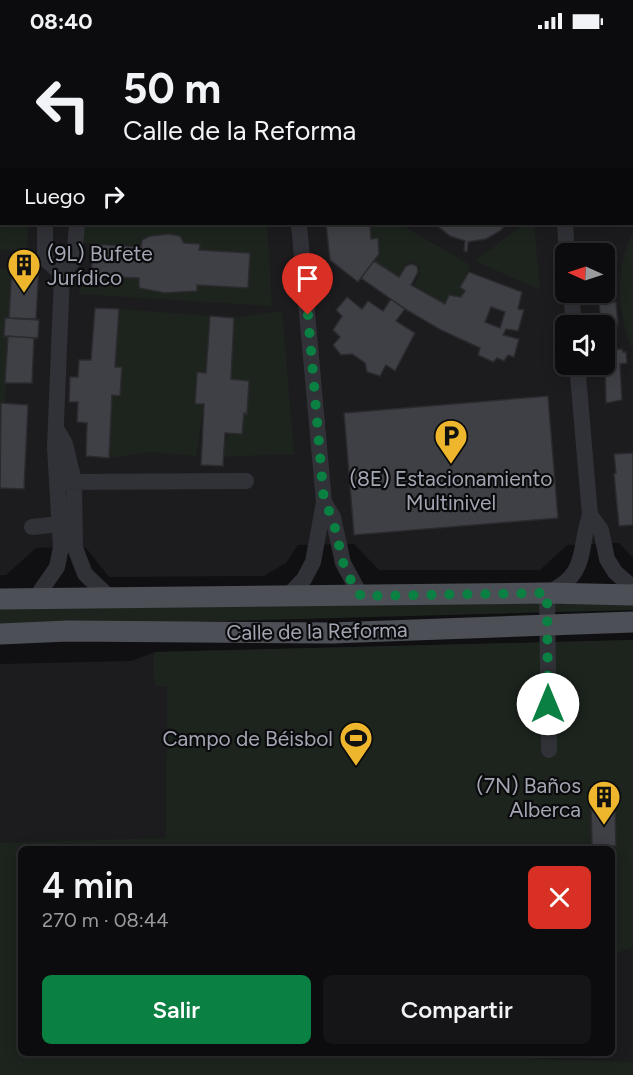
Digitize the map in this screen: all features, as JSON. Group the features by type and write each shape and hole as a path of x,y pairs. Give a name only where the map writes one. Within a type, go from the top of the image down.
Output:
{"main road":[{"name":"Calle de la Reforma","path":"0,599 547,593 633,595"},
{"name":"Calle de la Reforma","path":"0,634 90,631 332,633 633,622"}],"street":[{"path":"45,225 45,259 62,274"},
{"path":"77,225 74,260 62,274 57,429 65,444 66,481 75,548 83,570 110,597"},
{"path":"287,597 304,579 314,562 324,502 299,225"},
{"path":"565,225 566,243"},
{"path":"549,750 547,593 558,588 576,570 583,552 584,531 590,515 578,375"},
{"path":"66,481 246,481"},
{"path":"324,502 333,517 343,563 361,596"},
{"path":"590,515 601,530 607,559 615,572 633,588"},
{"path":"32,527 73,522"},
{"path":"34,599 56,569 61,547 73,522"},
{"path":"56,569 83,570"}],"shaded area":[{"path":"0,225 633,225 633,558 619,543 567,545 540,570 379,570 354,544 298,545 286,563 264,576 109,577 86,548 36,548 6,575 0,575"},
{"path":"0,225 28,225 27,251 0,250"},
{"path":"84,225 267,225 272,306 79,294 81,276 139,278 139,288 165,293 196,291 197,285 248,287 250,253 199,250 199,244 184,243 180,236 170,235 142,240 141,247 84,243"},
{"path":"370,225 402,225 470,265 461,287 465,291 461,297 450,294 445,304 414,285 420,273 419,266 413,262 406,264 399,277 374,261 379,254 378,239 371,239"},
{"path":"523,225 534,225 540,290 475,261"},
{"path":"633,232 633,352 621,307 620,277"},
{"path":"0,269 11,269 9,318 5,318 4,336 8,336 5,403 1,404 0,429"},
{"path":"119,309 210,316 206,373 197,373 195,403 204,404 196,456 151,452 109,458 112,395 120,395 122,368 115,367"},
{"path":"282,311 294,454 220,457 229,433 242,434 244,413 247,413 249,381 231,379 234,318"},
{"path":"633,603 633,610 0,627 0,606"},
{"path":"633,640 633,1075 0,1075 0,664 131,661 155,652"},
{"path":"633,640 633,947 615,954 615,846 18,846 18,1056 522,1056 535,1059 633,1062 633,1075 0,1075 0,843 166,838 167,686 155,686 153,665 155,652"}],"building":[{"path":"326,225 370,225 371,239 378,238 379,254 358,282 330,260"},
{"path":"436,225 506,225 486,239 468,242 467,252 464,251 465,241 450,236"},
{"path":"169,234 180,236 184,243 200,244 199,250 250,253 248,288 197,285 197,291 165,293 139,288 139,278 91,276 93,244 141,247 142,240 150,236"},
{"path":"374,261 399,277 406,266 412,264 417,266 418,272 411,285 445,304 449,295 461,297 465,291 460,287 469,272 522,292 518,309 524,310 518,331 506,329 503,335 519,339 514,357 508,355 504,361 497,358 493,362 478,355 480,348 441,330 405,309 361,278","holes":["491,307 505,312 500,328 485,322"]},
{"name":"(9L) Bufete Jurídico","path":"12,264 39,266 36,319 9,318"},
{"path":"347,297 362,309 368,301 383,311 391,299 405,309 396,321 415,333 395,371 386,365 380,376 367,372 365,363 352,354 341,355 333,345 340,337 333,330 342,316 336,310"},
{"path":"615,302 618,324 615,324 615,315 600,315 599,304"},
{"path":"95,308 119,309 115,367 122,367 120,396 112,395 109,458 86,456 87,423 77,422 78,402 69,402 70,377 78,377 79,360 91,360"},
{"path":"210,316 234,318 231,379 249,381 247,414 244,413 242,434 225,433 223,466 201,465 204,404 195,404 197,372 206,373"},
{"path":"5,318 39,320 38,338 4,336"},
{"path":"8,336 34,338 32,383 5,383"},
{"path":"615,349 622,349 626,352 627,363 620,364 622,400 606,403 605,375 615,375"},
{"name":"(8E) Estacionamiento Multinivel","path":"548,396 558,518 354,535 344,413"},
{"path":"1,403 28,405 24,489 0,488"},
{"path":"633,453 633,525 619,526 614,454"},
{"name":"(7N) Baños Alberca","path":"615,805 616,846 592,846 591,806"}],"place":[{"name":"(9L) Bufete Jurídico","path":"24,294"},
{"name":"(8E) Estacionamiento Multinivel","path":"451,465"},
{"name":"Campo de Béisbol","path":"356,767"},
{"name":"(7N) Baños Alberca","path":"604,826"}],"route":[{"path":"308,315 324,502 333,517 348,576 361,596 547,593 548,704"}]}
